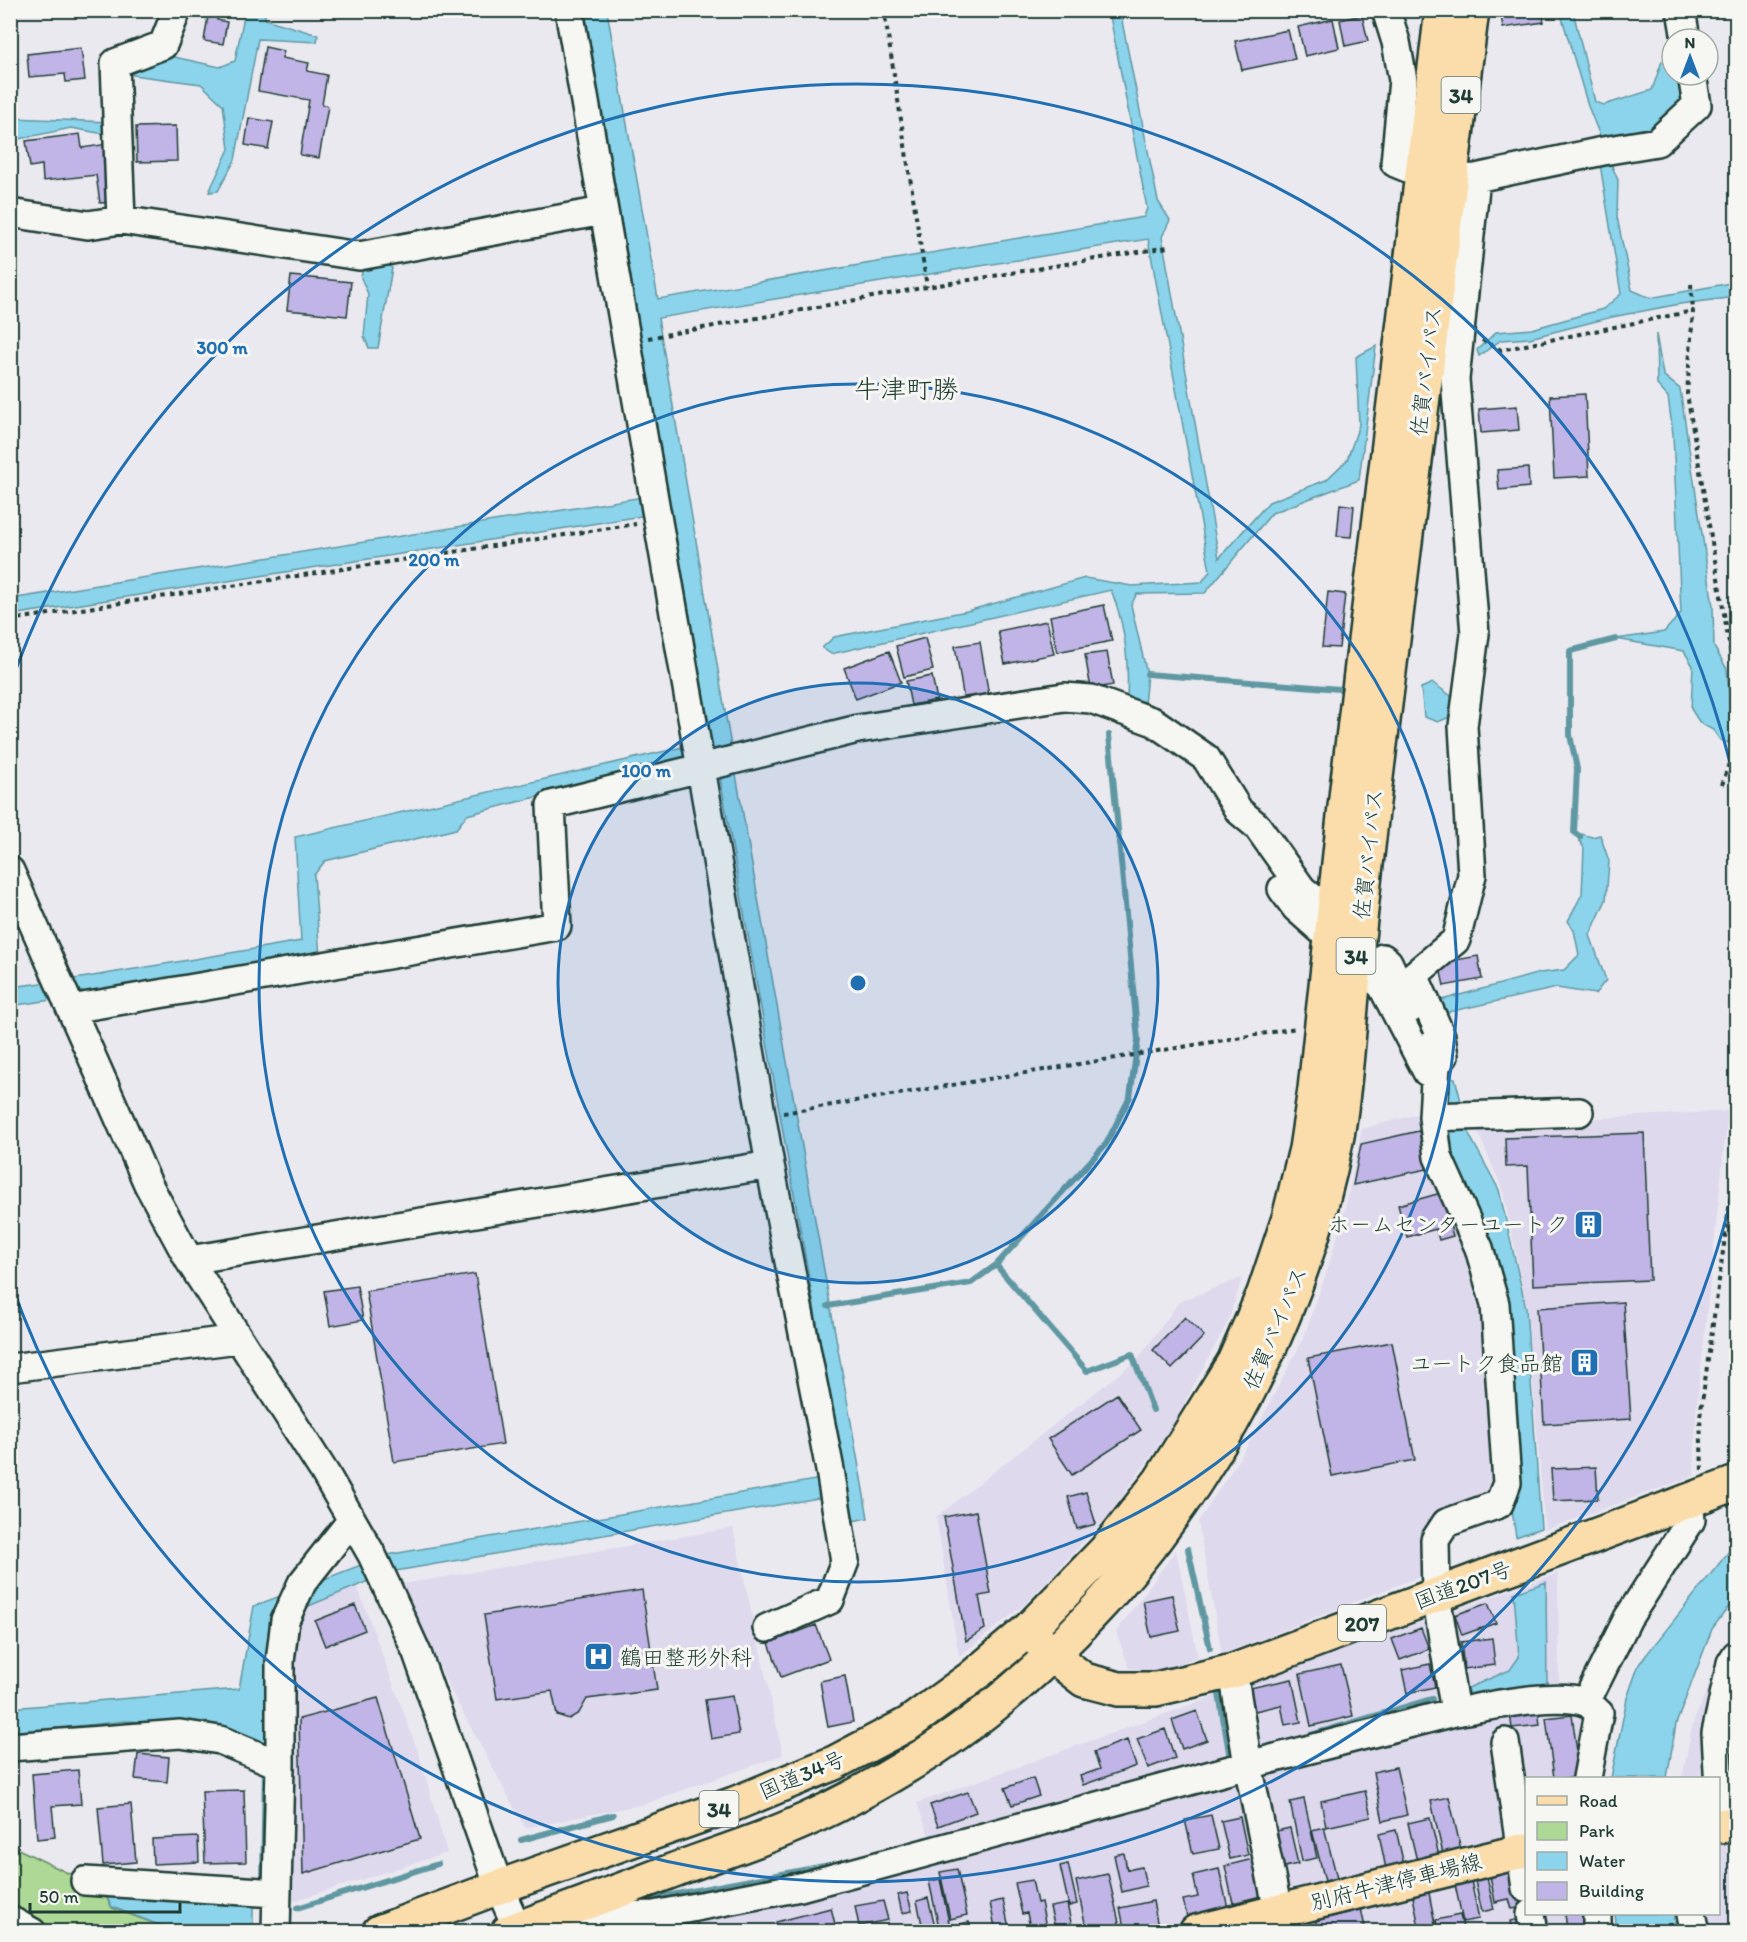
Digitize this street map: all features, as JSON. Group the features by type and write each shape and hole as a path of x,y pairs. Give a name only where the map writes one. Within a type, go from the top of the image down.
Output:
{"main road":[{"name":"佐賀バイパス","path":"1029,1629 1106,1550 1160,1481 1193,1430 1234,1362 1264,1293 1289,1218 1306,1149 1322,1029 1347,788 1449,177 1442,10"},
{"name":"佐賀バイパス","path":"1052,1655 1115,1590 1169,1521 1244,1401 1306,1256 1323,1200 1338,1132 1369,960 1377,766 1449,177 1472,10"},
{"name":"国道207号","path":"1029,1629 1052,1655 1084,1680 1119,1689 1156,1689 1233,1671 1737,1483"},
{"name":"国道34号","path":"379,1932 734,1804 834,1763 908,1724 971,1678 1029,1629"},
{"name":"国道34号","path":"515,1930 785,1829 865,1791 935,1748 1052,1655"},
{"name":"別府牛津停車場線","path":"1196,1932 1523,1851"}],"street":[{"path":"120,220 115,63 163,45 177,10"},
{"path":"569,10 695,735 716,763 762,1117 830,1470 845,1561 830,1600 767,1628"},
{"path":"1386,10 1396,42 1403,80 1395,163 1449,177 1657,142 1697,105 1694,87"},
{"path":"1681,10 1684,27"},
{"path":"1449,177 1455,380 1475,634 1463,726 1472,875 1456,940 1414,975 1441,1036 1444,1056 1435,1075 1433,1117 1438,1157 1479,1248 1495,1304 1507,1483 1499,1504 1446,1523 1435,1540 1436,1595 1455,1712"},
{"path":"10,213 88,225 120,220 359,256 603,211"},
{"path":"1419,431 1460,439"},
{"path":"71,1009 556,926 551,805 858,729 1064,697 1091,699 1154,722 1206,758 1239,811 1257,826 1302,889 1314,899"},
{"path":"1239,811 1243,838 1296,908 1331,939"},
{"path":"10,871 148,1184 189,1260 325,1473 372,1555 417,1653 515,1930"},
{"path":"1369,960 1435,1075"},
{"path":"1433,1117 1580,1112"},
{"path":"189,1260 770,1165"},
{"path":"10,1368 238,1339"},
{"path":"1586,1702 1628,1618 1690,1520 1696,1498"},
{"path":"276,1932 280,1662 285,1620 302,1582 351,1521"},
{"path":"1725,1826 1716,1733 1731,1663 1737,1655"},
{"path":"1233,1671 1248,1765 1278,1911"},
{"path":"577,1932 621,1916 654,1916 800,1887 1248,1765 1455,1712 1488,1706 1561,1697 1586,1702 1599,1713 1587,1777"},
{"path":"10,1747 180,1734 220,1740 280,1765"},
{"path":"1505,1742 1525,1870"},
{"path":"85,1881 277,1893"},
{"path":"1531,1915 1534,1932"},
{"path":"1596,1915 1597,1932"},
{"path":"1691,1915 1695,1932"},
{"path":"10,1920 32,1932"}],"path":[{"path":"884,10 927,287"},
{"path":"668,335 927,287 1168,247"},
{"path":"1691,284 1693,311 1687,394 1737,685"},
{"path":"1478,338 1501,350 1693,311"},
{"path":"10,620 658,521"},
{"path":"1722,786 1737,741"},
{"path":"762,1117 1298,1027 1322,1029"},
{"path":"1696,1498 1700,1417 1737,1158"}],"shaded area":[{"path":"1728,1111 1696,1415 1694,1476 1545,1530 1527,1308 1503,1191 1475,1125"},
{"path":"1422,1113 1487,1314 1497,1483 1485,1499 1445,1517 1429,1573 1222,1654 1198,1522 1248,1445 1303,1339 1329,1265 1345,1209 1362,1129"},
{"path":"1242,1278 1228,1322 1169,1431 1108,1516 1025,1604 959,1657 936,1517 1138,1359 1179,1302"},
{"name":"鶴田整形外科","path":"733,1528 783,1755 644,1804 525,1828 448,1685 403,1584"},
{"path":"1176,1550 1198,1657 1156,1671 1129,1668 1116,1632"},
{"path":"1558,1573 1559,1692 1611,1707 1596,1777 1525,1777 1525,1915 1606,1915 1608,1931 563,1932 621,1910 703,1900 932,1844 917,1803"},
{"path":"357,1586 419,1754 447,1853 290,1902 280,1618"},
{"path":"1736,1634 1736,1931 1684,1931 1682,1915 1720,1915 1720,1777 1682,1777 1693,1723 1720,1659"}],"green space":[{"path":"10,1845 103,1890 112,1908 175,1931 11,1931"}],"water":[{"path":"245,11 265,11 265,19 318,35 317,42 258,39 235,160 218,191 209,192 229,149 223,105 201,84 133,75 130,68 165,55 220,67 235,61"},
{"path":"585,11 607,11 658,299 1144,217 1147,208 1109,11 1120,11 1158,201 1170,220 1162,237 1219,558 1269,502 1326,480 1347,460 1359,425 1356,357 1376,346 1359,480 1272,513 1205,593 1137,594 1131,605 1147,674 1144,705 1127,698 1125,643 1120,616 1111,590 831,654 822,648 834,637 967,611 1085,578 1132,586 1202,582 1210,571 1148,239 658,318 732,752 868,1518 852,1521 847,1493 390,1572 280,1618 271,1739 265,1745 211,1725 126,1721 11,1733 11,1708 239,1689 254,1606 387,1555 844,1475 716,755 709,752 467,815 456,829 325,861 314,875 320,957 11,1006 11,987 81,978 301,941 295,837 700,743 710,731 671,509 636,517 11,615 11,599 668,493"},
{"path":"1560,11 1573,11 1595,102 1604,105 1652,90 1660,67 1660,87 1683,87 1684,105 1652,134 1606,139 1600,136 1588,106"},
{"path":"10,106 12,118 110,122 110,135 71,128 14,140 17,202 11,202"},
{"path":"1600,164 1611,164 1618,180 1617,217 1632,290 1650,298 1736,282 1736,297 1680,304 1612,317 1530,338 1501,340 1479,356 1477,350 1496,332 1532,329 1603,309 1621,294"},
{"path":"384,262 392,268 378,348 369,348 364,336 368,294 361,278 363,265"},
{"path":"1656,334 1663,375 1680,389 1713,606 1714,647 1727,669 1732,728 1728,743 1720,740 1713,730 1700,723 1691,709 1693,666 1684,651 1616,639 1664,632 1681,613 1673,434 1668,397 1657,385"},
{"path":"1433,683 1454,698 1452,716 1438,722 1424,717 1421,688"},
{"path":"1574,832 1592,837 1600,835 1609,861 1606,900 1590,935 1606,980 1595,994 1557,988 1444,1013 1438,1001 1540,973 1564,970 1579,955 1574,930 1568,921 1582,894 1584,848"},
{"path":"1445,1078 1455,1078 1470,1136 1499,1190 1526,1308 1541,1528 1516,1537 1510,1497 1503,1292 1477,1210 1447,1152"},
{"path":"1736,1531 1736,1597 1712,1629 1676,1724 1667,1777 1611,1777 1627,1698 1639,1664 1730,1550"},
{"path":"1546,1582 1547,1686 1468,1695 1468,1688 1510,1670 1519,1657 1514,1593"},
{"path":"103,1890 253,1901 253,1924 219,1931 175,1931 112,1907"},
{"path":"1615,1915 1674,1915 1676,1931 1617,1931"}],"building":[{"path":"209,10 219,10 217,20 227,22 223,44 204,41"},
{"path":"1500,10 1542,10 1544,22 1503,28"},
{"path":"1362,15 1368,41 1345,46 1340,20"},
{"path":"1333,19 1339,48 1305,56 1298,27"},
{"path":"1288,30 1295,59 1242,70 1235,41"},
{"path":"265,47 284,51 282,58 309,63 307,71 327,75 322,105 328,106 319,158 300,155 309,100 258,91"},
{"path":"81,48 85,80 66,82 65,74 29,77 27,54"},
{"path":"249,118 273,122 268,149 245,145"},
{"path":"176,126 177,161 137,162 136,127"},
{"path":"80,134 82,148 108,144 115,202 100,203 96,175 43,181 42,165 30,167 26,141"},
{"path":"291,276 351,282 347,316 287,310"},
{"path":"1585,394 1589,476 1554,478 1550,396"},
{"path":"1517,406 1519,430 1481,433 1479,409"},
{"path":"1528,468 1529,487 1499,490 1497,470"},
{"path":"1340,504 1354,506 1351,537 1337,536"},
{"path":"1328,592 1345,594 1339,648 1322,647"},
{"path":"1104,605 1112,641 1057,652 1050,616"},
{"path":"1047,621 1054,654 1005,664 998,631"},
{"path":"925,638 933,670 904,677 896,646"},
{"path":"980,642 989,696 964,700 955,646"},
{"path":"889,651 901,682 856,699 844,668"},
{"path":"1107,652 1113,685 1091,689 1085,655"},
{"path":"932,676 937,700 911,705 906,681"},
{"path":"1478,956 1482,979 1444,986 1439,963"},
{"path":"1419,1131 1427,1169 1353,1185 1361,1144"},
{"name":"ホ－ムセンターユートク","path":"1644,1133 1650,1280 1533,1285 1528,1166 1506,1167 1505,1138"},
{"path":"1441,1193 1453,1236 1439,1240 1436,1229 1407,1237 1398,1205"},
{"path":"475,1274 503,1444 394,1462 366,1291"},
{"path":"357,1286 363,1320 330,1326 324,1291"},
{"name":"ユートク食品館","path":"1623,1302 1631,1419 1544,1424 1537,1308"},
{"path":"1185,1317 1204,1336 1172,1369 1153,1350"},
{"path":"1392,1342 1415,1460 1332,1476 1308,1358"},
{"path":"1117,1394 1141,1430 1072,1475 1048,1439"},
{"path":"1596,1467 1598,1499 1553,1501 1551,1469"},
{"path":"1086,1492 1096,1524 1077,1529 1068,1497"},
{"path":"976,1511 991,1594 979,1596 985,1629 966,1641 944,1517"},
{"name":"鶴田整形外科","path":"642,1590 657,1690 587,1699 579,1713 569,1719 557,1715 552,1691 497,1699 484,1615"},
{"path":"1172,1595 1180,1631 1151,1637 1143,1601"},
{"path":"1488,1603 1496,1623 1462,1635 1455,1615"},
{"path":"355,1605 365,1630 325,1646 315,1621"},
{"path":"816,1625 829,1659 781,1677 769,1643"},
{"path":"1421,1628 1429,1649 1400,1660 1392,1639"},
{"path":"1492,1638 1495,1665 1464,1669 1461,1642"},
{"path":"1430,1664 1435,1687 1407,1693 1402,1670"},
{"path":"1341,1665 1353,1716 1311,1726 1300,1674"},
{"path":"845,1676 853,1722 828,1727 820,1681"},
{"path":"1292,1679 1301,1722 1285,1725 1281,1705 1255,1711 1250,1688"},
{"path":"732,1696 739,1734 711,1739 705,1700"},
{"path":"378,1698 420,1839 303,1874 299,1719"},
{"path":"1538,1709 1540,1725 1512,1728 1510,1713"},
{"path":"1197,1711 1207,1740 1182,1749 1172,1720"},
{"path":"1572,1715 1578,1759 1577,1777 1554,1777 1546,1718"},
{"path":"1165,1729 1175,1758 1148,1768 1137,1739"},
{"path":"1127,1740 1136,1766 1083,1785 1080,1776 1100,1769 1094,1752"},
{"path":"1729,1751 1736,1751 1736,1802 1732,1802"},
{"path":"138,1754 169,1757 167,1782 135,1779"},
{"path":"1396,1767 1407,1815 1383,1821 1373,1772"},
{"path":"78,1770 81,1804 52,1806 55,1837 37,1839 32,1774"},
{"path":"1033,1778 1039,1796 1012,1805 1005,1788"},
{"path":"244,1790 246,1862 205,1863 202,1791"},
{"path":"1365,1791 1371,1817 1326,1827 1321,1801"},
{"path":"968,1792 976,1812 938,1826 930,1805"},
{"path":"1449,1797 1461,1850 1443,1854 1431,1801"},
{"path":"1304,1799 1317,1858 1302,1861 1290,1802"},
{"path":"131,1804 136,1862 103,1865 98,1807"},
{"path":"1211,1815 1219,1849 1193,1854 1185,1820"},
{"path":"1240,1817 1248,1855 1230,1859 1221,1821"},
{"path":"1430,1818 1439,1856 1417,1861 1408,1823"},
{"path":"1324,1827 1337,1878 1325,1881 1312,1830"},
{"path":"1290,1828 1298,1864 1280,1868 1272,1832"},
{"path":"1396,1830 1404,1865 1386,1869 1379,1834"},
{"path":"198,1837 199,1862 153,1864 152,1839"},
{"path":"1124,1853 1127,1870 1142,1867 1146,1886 1122,1892 1114,1855"},
{"path":"1253,1859 1261,1896 1233,1903 1225,1866"},
{"path":"1068,1864 1077,1904 1069,1906 1060,1866"},
{"path":"1515,1865 1524,1907 1512,1909 1509,1899 1495,1902 1489,1870"},
{"path":"957,1869 967,1915 950,1919 940,1872"},
{"path":"1219,1869 1228,1908 1187,1917 1183,1900 1198,1897 1193,1875"},
{"path":"1486,1873 1494,1909 1482,1912 1474,1876"},
{"path":"1108,1874 1120,1927 1100,1932 1087,1932 1076,1881"},
{"path":"1470,1876 1479,1919 1463,1922 1454,1880"},
{"path":"940,1879 951,1932 940,1932 929,1881"},
{"path":"1032,1880 1037,1903 1041,1902 1047,1932 1031,1932 1027,1913 1022,1914 1015,1883"},
{"path":"1428,1888 1436,1929 1420,1932 1412,1892"},
{"path":"907,1893 912,1911 902,1913 898,1895"},
{"path":"928,1898 935,1926 923,1929 917,1901"},
{"path":"1003,1900 1010,1932 996,1932 990,1903"},
{"path":"883,1901 888,1920 859,1926 855,1906"},
{"path":"1153,1901 1158,1927 1139,1932 1125,1932 1120,1908"},
{"path":"1067,1904 1073,1932 1056,1932 1050,1907"},
{"path":"1360,1904 1366,1932 1318,1932 1314,1914"},
{"path":"831,1908 837,1932 779,1932 776,1922"},
{"path":"1460,1915 1464,1932 1438,1932 1436,1920"},
{"path":"1565,1915 1584,1915 1586,1927 1567,1929"},
{"path":"695,1916 699,1932 670,1932 668,1922"},
{"path":"1521,1919 1524,1932 1512,1932 1510,1921"},
{"path":"969,1922 971,1932 954,1932 952,1926"}],"waterway":[{"path":"1580,837 1574,832 1577,769 1570,735 1570,651 1616,639"},
{"path":"1147,674 1340,689"},
{"path":"828,1306 971,1283 996,1265 1106,1144 1130,1097 1138,1040 1109,735"},
{"path":"996,1265 1087,1371 1132,1354 1153,1410"},
{"path":"1188,1549 1210,1648"},
{"path":"1219,1694 1230,1758 1225,1759"},
{"path":"1311,1735 1432,1699"},
{"path":"263,1885 265,1766"},
{"path":"521,1840 613,1815"},
{"path":"297,1908 438,1864"},
{"path":"650,1899 835,1864"}],"place":[{"name":"ホ－ムセンターユートク","path":"1589,1224"},
{"name":"ユートク食品館","path":"1584,1363"},
{"name":"鶴田整形外科","path":"599,1657"}],"district":[{"name":"牛津町勝","path":"906,389"}]}
